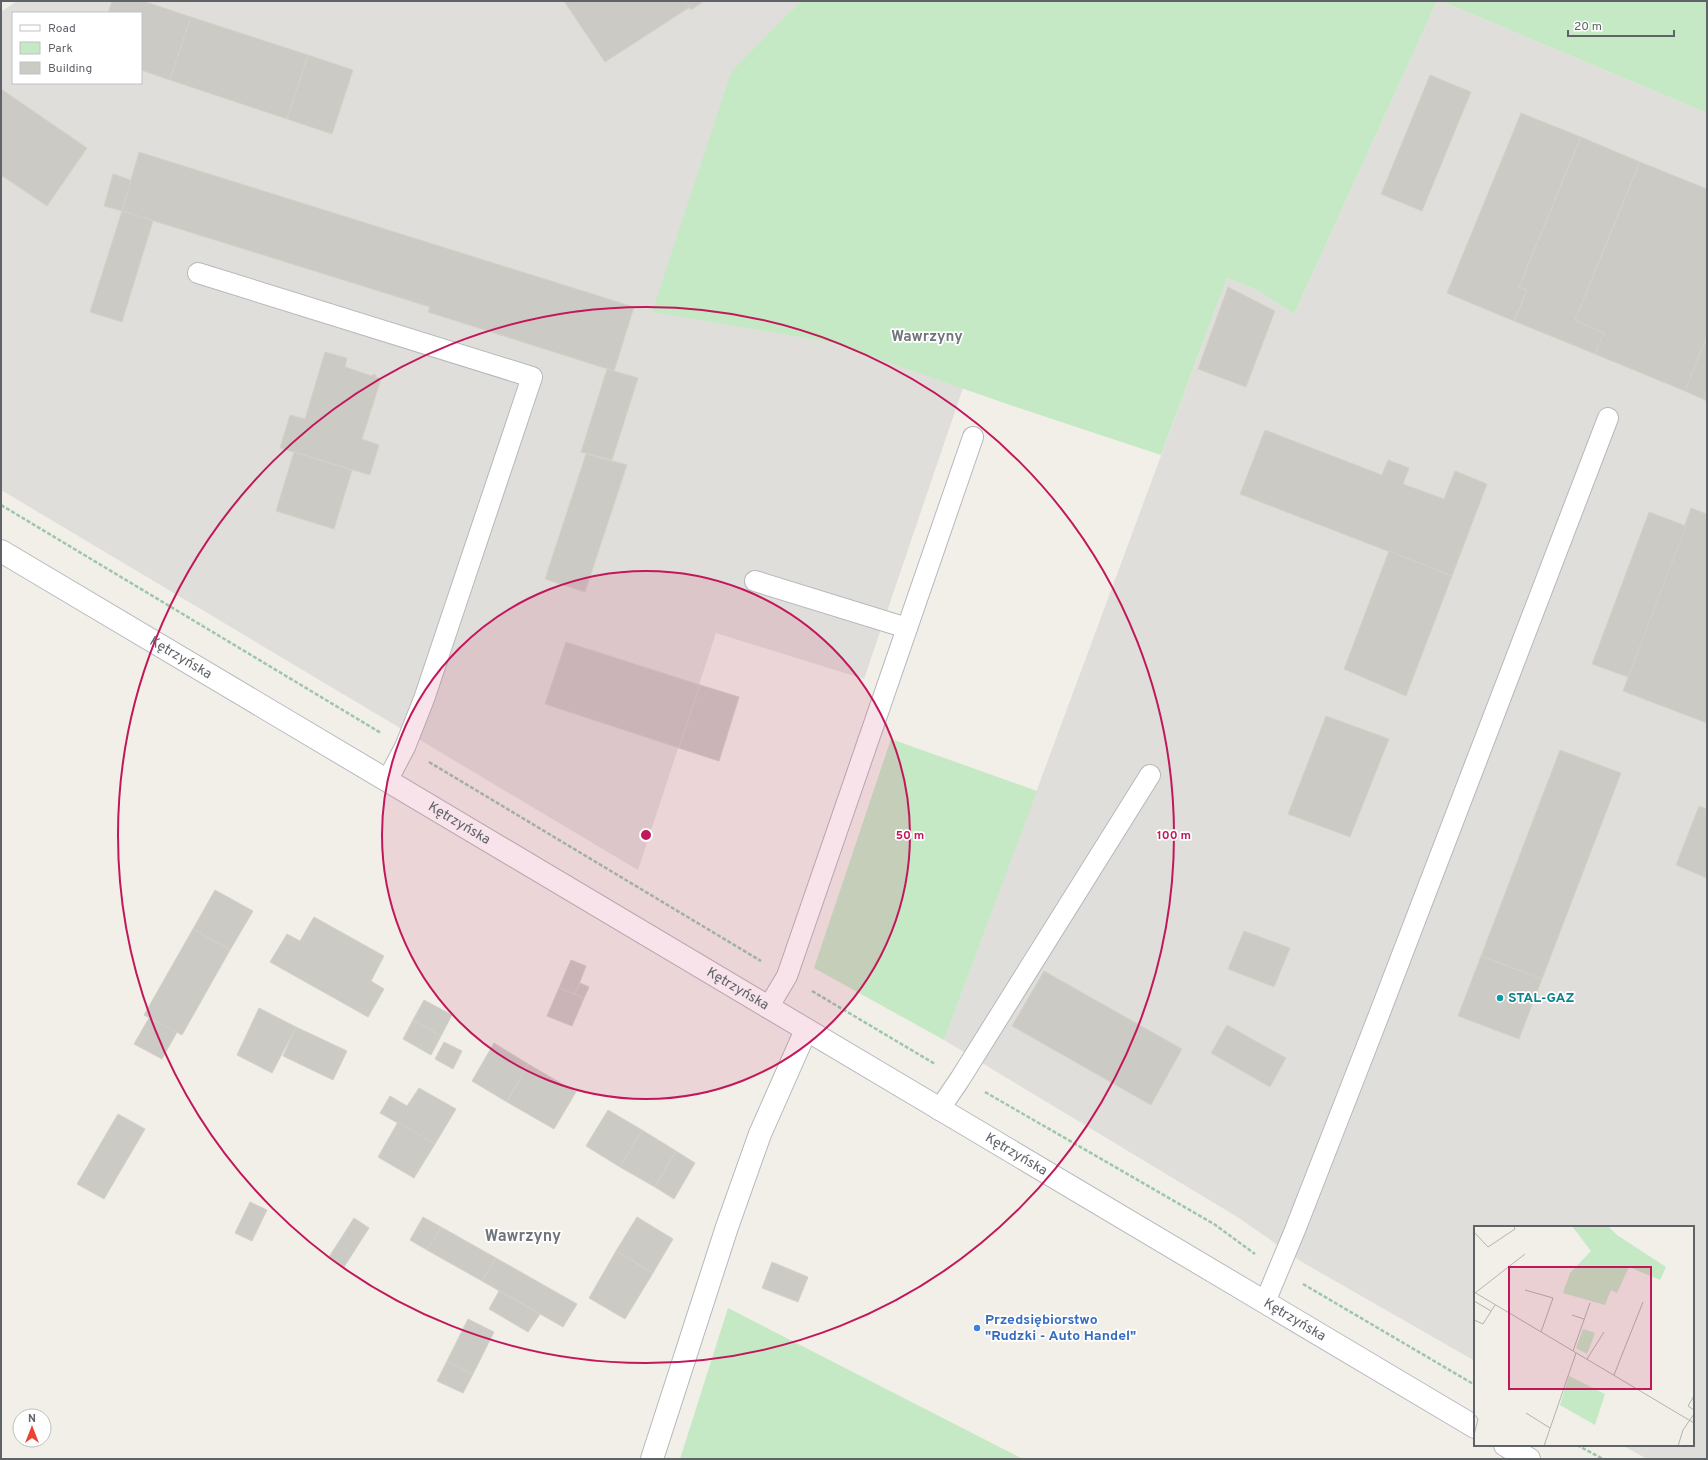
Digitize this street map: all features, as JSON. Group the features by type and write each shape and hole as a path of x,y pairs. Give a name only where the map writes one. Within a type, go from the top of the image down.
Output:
{"main road":[{"name":"Kętrzyńska","path":"1,551 939,1110 1474,1426"},
{"path":"652,1459 727,1227 760,1134 806,1030"},
{"path":"1507,1446 1529,1459"}],"lane":[{"path":"198,273 532,377 424,699 405,747 386,781"},
{"path":"1265,1302 1315,1179 1608,418"},
{"path":"768,1008 787,976 973,437"},
{"path":"755,581 907,628"},
{"path":"939,1110 960,1079 1150,775"}],"path":[{"path":"1,505 960,1079 1002,1100 1214,1224 1278,1269 1474,1384"},
{"path":"1579,1446 1603,1459"}],"shaded area":[{"path":"17,1 801,1 731,73 653,311 829,342 963,388 864,679 716,633 638,870 1,490 1,12"},
{"path":"1437,1 1441,1 1707,113 1707,1459 1647,1459 1624,1446 1694,1446 1694,1226 1474,1226 1474,1360 1302,1262 1239,1218 944,1040 1227,278 1257,290 1294,314"}],"green space":[{"path":"801,1 1437,1 1294,314 1257,290 1227,278 1161,455 1019,408 829,342 652,312 731,72"},
{"path":"1441,1 1707,1 1707,113"},
{"path":"891,739 1037,791 944,1040 814,968"},
{"path":"728,1308 1023,1459 680,1459"}],"building":[{"path":"112,1 143,1 191,17 170,80 142,70 142,12 108,12"},
{"path":"564,1 686,1 690,7 605,62"},
{"path":"686,1 704,1 691,10"},
{"path":"191,17 308,55 287,119 170,80"},
{"path":"308,55 353,70 332,134 287,119"},
{"path":"1430,75 1471,92 1422,211 1381,194"},
{"path":"1,89 87,148 47,206 1,175"},
{"path":"1521,113 1581,137 1519,287 1527,290 1514,321 1447,293"},
{"path":"1581,137 1640,162 1575,320 1604,333 1595,354 1514,321 1527,290 1519,287"},
{"path":"139,152 634,307 614,371 428,312 430,307 122,211"},
{"path":"1640,162 1707,189 1707,337 1685,391 1595,354 1604,333 1575,320"},
{"path":"113,174 131,180 122,211 104,206"},
{"path":"122,211 153,221 122,322 90,312"},
{"path":"1228,287 1275,311 1246,387 1198,369"},
{"path":"1707,337 1707,401 1685,391"},
{"path":"325,352 347,358 345,367 372,376 373,374 376,375 376,377 381,379 362,439 379,445 370,475 280,448 290,415 305,419"},
{"path":"607,369 638,378 612,460 581,452"},
{"path":"1265,430 1382,475 1388,460 1409,468 1403,484 1444,499 1455,471 1487,484 1452,576 1240,494"},
{"path":"294,452 352,470 334,529 276,511"},
{"path":"586,454 627,465 585,592 545,579"},
{"path":"1691,508 1707,514 1707,723 1623,691"},
{"path":"1649,512 1686,526 1628,677 1592,664"},
{"path":"1389,551 1452,576 1406,696 1344,669"},
{"path":"566,642 700,685 679,748 545,704"},
{"path":"700,685 739,697 719,761 679,748"},
{"path":"1326,716 1389,739 1350,837 1288,814"},
{"path":"1560,750 1621,773 1542,979 1481,956"},
{"path":"1699,806 1707,809 1707,878 1676,865"},
{"path":"215,890 253,911 230,950 193,929"},
{"path":"314,917 384,956 371,981 384,989 368,1017 270,962 287,934 300,941"},
{"path":"193,929 230,950 182,1035 144,1015"},
{"path":"1244,931 1290,948 1274,987 1228,969"},
{"name":"STAL-GAZ","path":"1481,956 1542,979 1519,1039 1458,1016"},
{"path":"571,960 586,966 575,994 559,988"},
{"path":"1044,971 1182,1049 1151,1105 1012,1026"},
{"path":"580,983 589,987 584,998 575,994"},
{"path":"559,988 584,998 572,1026 547,1016"},
{"path":"424,1000 452,1015 441,1036 413,1020"},
{"path":"259,1008 296,1027 272,1073 237,1055"},
{"path":"149,1018 177,1032 162,1059 134,1044"},
{"path":"413,1020 441,1036 431,1055 403,1039"},
{"path":"1227,1025 1286,1058 1270,1087 1211,1053"},
{"path":"296,1027 347,1051 333,1080 283,1056"},
{"path":"444,1042 462,1051 453,1069 435,1059"},
{"path":"494,1043 528,1064 507,1102 472,1081"},
{"path":"528,1064 576,1092 554,1129 507,1102"},
{"path":"419,1088 456,1109 435,1144 380,1113 390,1096 407,1106"},
{"path":"608,1110 642,1130 620,1167 586,1146"},
{"path":"118,1114 145,1129 104,1199 77,1184"},
{"path":"398,1122 435,1144 414,1178 378,1157"},
{"path":"642,1130 676,1151 655,1187 620,1167"},
{"path":"676,1151 695,1163 674,1199 655,1187"},
{"path":"250,1202 267,1210 252,1241 235,1233"},
{"path":"423,1217 441,1227 427,1250 410,1240"},
{"path":"637,1217 673,1239 653,1273 616,1251"},
{"path":"354,1218 369,1228 344,1267 329,1257"},
{"path":"441,1227 496,1258 482,1281 427,1250"},
{"path":"616,1251 653,1273 625,1319 589,1298"},
{"path":"496,1258 577,1304 563,1327 482,1281"},
{"path":"772,1262 808,1277 798,1302 762,1288"},
{"path":"499,1291 540,1314 528,1332 489,1309"},
{"path":"468,1319 494,1332 473,1374 447,1361"},
{"path":"447,1361 473,1374 463,1393 437,1381"}],"place":[{"name":"STAL-GAZ","path":"1500,998"},
{"name":"Przedsiębiorstwo \"Rudzki - Auto Handel\"","path":"977,1328"}],"district":[{"name":"Wawrzyny","path":"927,337"},
{"name":"Wawrzyny","path":"523,1237"}]}
